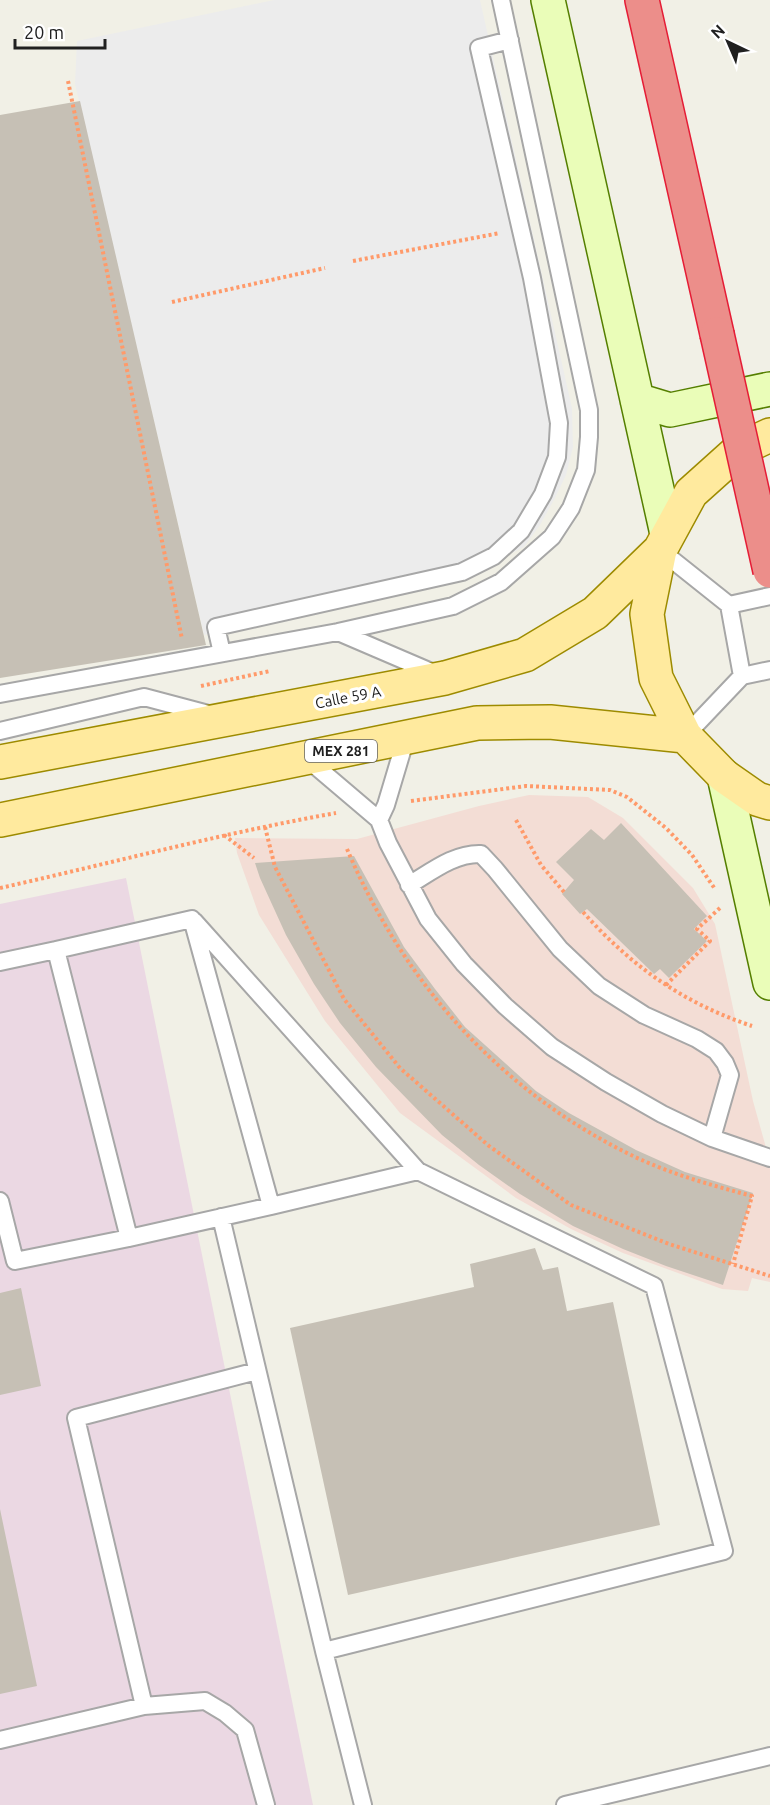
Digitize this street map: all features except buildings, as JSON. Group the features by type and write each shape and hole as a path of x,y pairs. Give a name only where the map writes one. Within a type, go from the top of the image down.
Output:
{"highway":[{"path":"642,0 770,571"}],"main road":[{"path":"548,0 637,400 663,542"},
{"path":"637,400 670,410 770,390"},
{"path":"770,435 740,449 691,493 663,542 647,614 656,678 684,736 723,776 757,799 770,803"},
{"name":"Calle 59 A","path":"0,762 446,678 525,655 595,613 663,542"},
{"name":"MEX 281","path":"0,820 477,723 550,722 684,736"},
{"path":"723,776 746,885 770,982"}],"lane":[{"path":"0,694 338,632 453,606 501,582 552,537 571,508 586,470 589,410 501,0"},
{"path":"222,653 216,627 462,572 494,556 521,531 543,494 557,457 559,423 532,278 478,48 510,40"},
{"path":"663,542 729,605 742,676"},
{"path":"729,605 770,596"},
{"path":"338,632 446,678"},
{"path":"684,736 742,676 770,670"},
{"path":"0,731 144,697 227,719"},
{"path":"379,820 386,805 406,738"},
{"path":"306,758 379,820 409,885 428,919 464,964 505,1006 552,1047 606,1082 662,1114 712,1138 770,1158"},
{"path":"409,885 468,853 481,854 560,949 599,986 644,1015 697,1039 716,1051 730,1075 712,1138"},
{"path":"0,962 192,919"},
{"path":"192,919 418,1171 654,1286 724,1551 324,1651"},
{"path":"192,919 271,1206"},
{"path":"56,950 129,1238"},
{"path":"0,1202 15,1261 129,1238 418,1171"},
{"path":"221,1217 363,1805"},
{"path":"144,1706 76,1418 257,1371"},
{"path":"0,1740 144,1706 205,1701 225,1713 244,1730 266,1805"},
{"path":"565,1805 770,1756"}],"path":[{"path":"68,81 184,649"},
{"path":"353,261 501,233"},
{"path":"172,302 325,268"},
{"path":"424,798 526,786 610,790 627,797 666,828 692,855 746,885"},
{"path":"0,888 265,826 333,814"},
{"path":"516,820 541,865 564,892"},
{"path":"265,826 275,867 344,999 400,1068 489,1146 571,1205 669,1244 770,1276"},
{"path":"224,836 254,858"},
{"path":"346,849 359,878 402,953 442,1009 480,1048 555,1110 604,1141 657,1166 695,1180 752,1196 733,1264"},
{"path":"666,985 710,941 698,929 720,908"},
{"path":"583,912 642,970 727,1017 752,1026"}],"shaded area":[{"path":"274,0 480,0 572,408 573,447 566,475 555,498 524,547 472,572 204,635 75,84 77,41"},
{"path":"529,795 588,797 623,818 693,888 715,924 753,1101 770,1162 770,1282 752,1278 748,1291 722,1289 623,1253 571,1229 516,1198 400,1113 325,1021 259,915 237,853 235,838 357,839"},
{"path":"126,878 313,1805 0,1805 0,904"}]}
